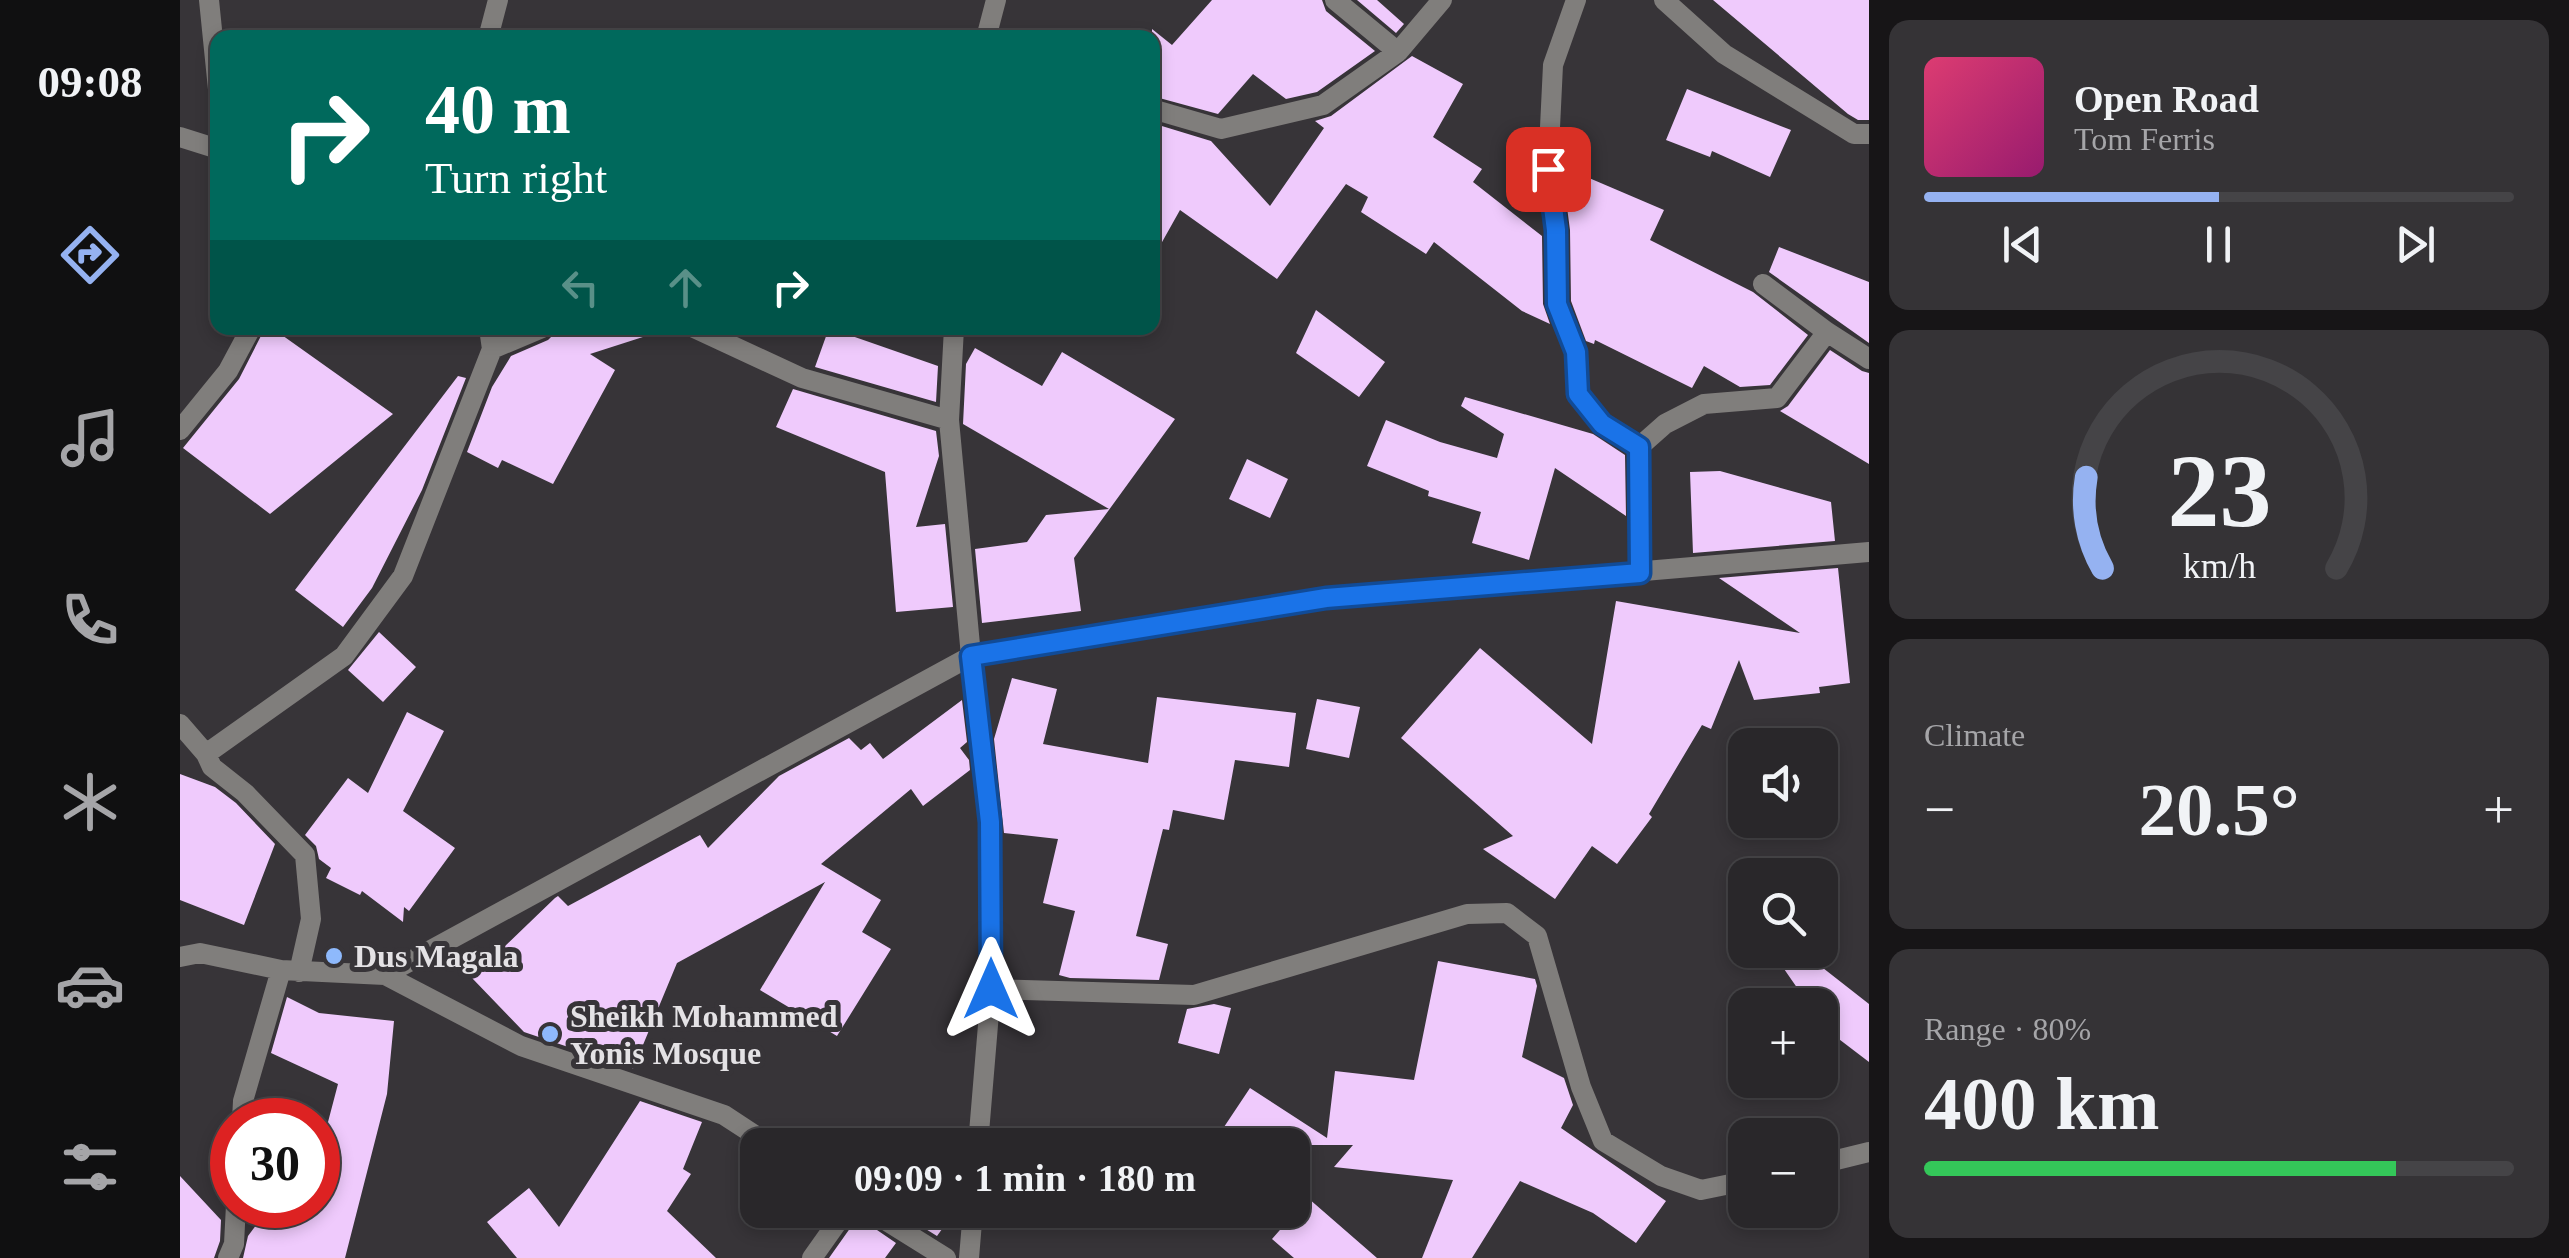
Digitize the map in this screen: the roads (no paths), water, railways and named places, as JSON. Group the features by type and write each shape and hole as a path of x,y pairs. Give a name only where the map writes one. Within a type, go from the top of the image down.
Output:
{"street":[{"path":"210,0 213,30"},
{"path":"490,30 498,0"},
{"path":"988,30 996,0"},
{"path":"1334,0 1398,52"},
{"path":"1160,111 1221,128 1323,105 1398,52 1442,0"},
{"path":"1576,0 1552,65 1548,169 1556,230 1557,304 1576,352 1578,394 1602,424 1639,447"},
{"path":"1664,0 1724,54 1854,134 1869,134"},
{"path":"180,136 210,146"},
{"path":"1763,284 1869,359"},
{"path":"1639,447 1666,424 1704,404 1777,398 1826,332"},
{"path":"180,430 228,371 247,335"},
{"path":"709,335 802,378 949,420"},
{"path":"954,335 949,420 990,822 991,989 979,1128"},
{"path":"206,754 344,656 403,576 490,338"},
{"path":"1639,447 1640,573"},
{"path":"385,975 971,656 1326,598 1869,552"},
{"path":"180,724 212,767 245,793 305,855 311,920 245,1098"},
{"path":"991,989 1194,995 1467,914 1507,913 1538,936 1581,1086 1603,1141 1660,1176 1701,1190 1728,1184"},
{"path":"180,957 200,953 290,971 385,975 521,1046 724,1115 744,1128"},
{"path":"1838,1160 1869,1152"},
{"path":"228,1258 235,1228"},
{"path":"812,1258 833,1228"},
{"path":"898,1228 946,1258"},
{"path":"969,1258 972,1228"}],"place":[{"name":"Dus Magala","path":"334,956"},
{"name":"Sheikh Mohammed Yonis Mosque","path":"550,1034"}]}
